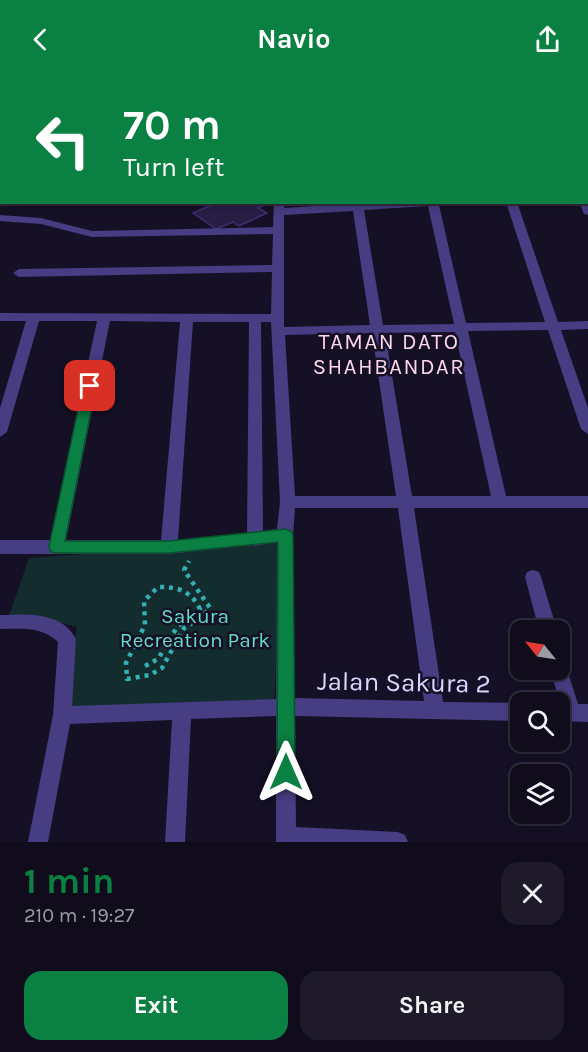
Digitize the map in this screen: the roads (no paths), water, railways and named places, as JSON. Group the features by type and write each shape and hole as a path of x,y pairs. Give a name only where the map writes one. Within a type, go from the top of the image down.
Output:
{"street":[{"path":"398,842 286,839 285,535 288,502 278,324 279,207 415,204"},
{"path":"434,204 500,502"},
{"path":"512,204 588,429"},
{"path":"358,207 405,502 435,710"},
{"path":"0,219 41,222 92,234 279,231"},
{"path":"19,273 279,268"},
{"path":"0,316 255,318 278,324 378,329 588,325"},
{"path":"0,432 34,317"},
{"path":"57,547 104,317"},
{"path":"169,547 187,317"},
{"path":"255,318 255,540"},
{"path":"288,502 588,502"},
{"path":"0,547 169,547 255,540 285,535"},
{"path":"533,577 545,620"},
{"path":"0,622 41,621 56,627 67,639 62,715 38,842"},
{"path":"562,680 573,713"},
{"name":"Jalan Sakura 2","path":"62,715 286,707 510,712"},
{"path":"175,842 182,710"}],"district":[{"name":"TAMAN DATO SHAHBANDAR","path":"389,354"}],"park label":[{"name":"Sakura Recreation Park","path":"195,628"}]}
